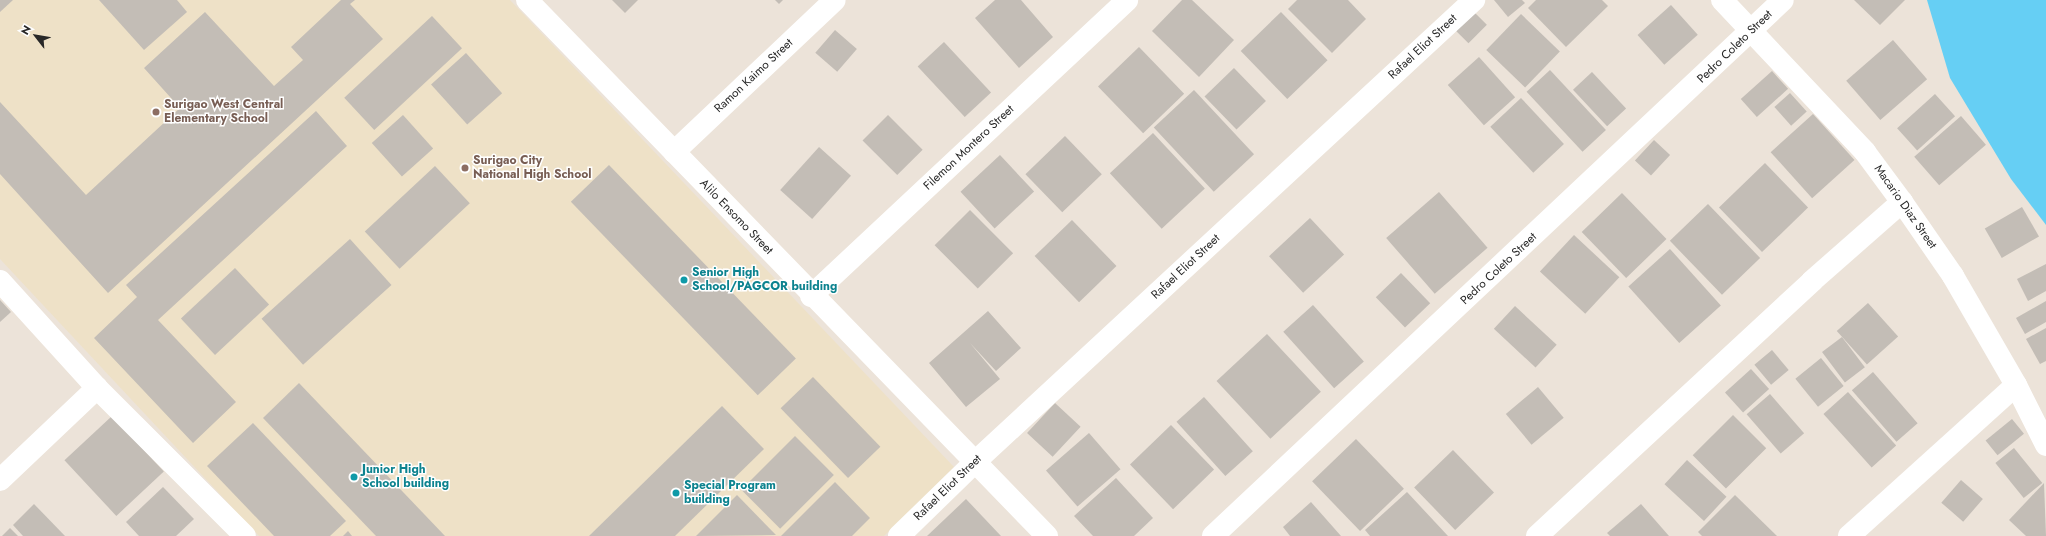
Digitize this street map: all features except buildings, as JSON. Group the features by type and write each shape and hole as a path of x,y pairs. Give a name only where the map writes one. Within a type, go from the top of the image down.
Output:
{"street":[{"name":"Alilo Ensomo Street","path":"527,0 811,296 976,461 1047,536"},
{"name":"Ramon Kaimo Street","path":"674,152 835,0"},
{"name":"Filemon Montero Street","path":"811,296 1127,0"},
{"name":"Rafael Eliot Street","path":"899,536 976,461 1474,0"},
{"name":"Macario Diaz Street","path":"1722,0 1865,152 1902,202 1953,276 2016,385 2046,445"},
{"name":"Pedro Coleto Street","path":"1213,536 1752,31 1783,0"},
{"path":"1537,536 1812,281 1902,202"},
{"path":"0,281 97,388 245,536"},
{"path":"1849,536 2016,385"},
{"path":"0,480 97,388"}],"shaded area":[{"name":"Surigao City National High School","path":"0,0 510,0 954,467 884,536 259,536 0,259"}],"water":[{"path":"1927,0 2046,0 2046,225 2011,179 1950,78"}],"place":[{"name":"Surigao West Central Elementary School","path":"156,112"},
{"name":"Surigao City National High School","path":"465,168"},
{"name":"Senior High School/PAGCOR building","path":"684,280"},
{"name":"Junior High School building","path":"354,477"},
{"name":"Special Program building","path":"676,493"}]}
